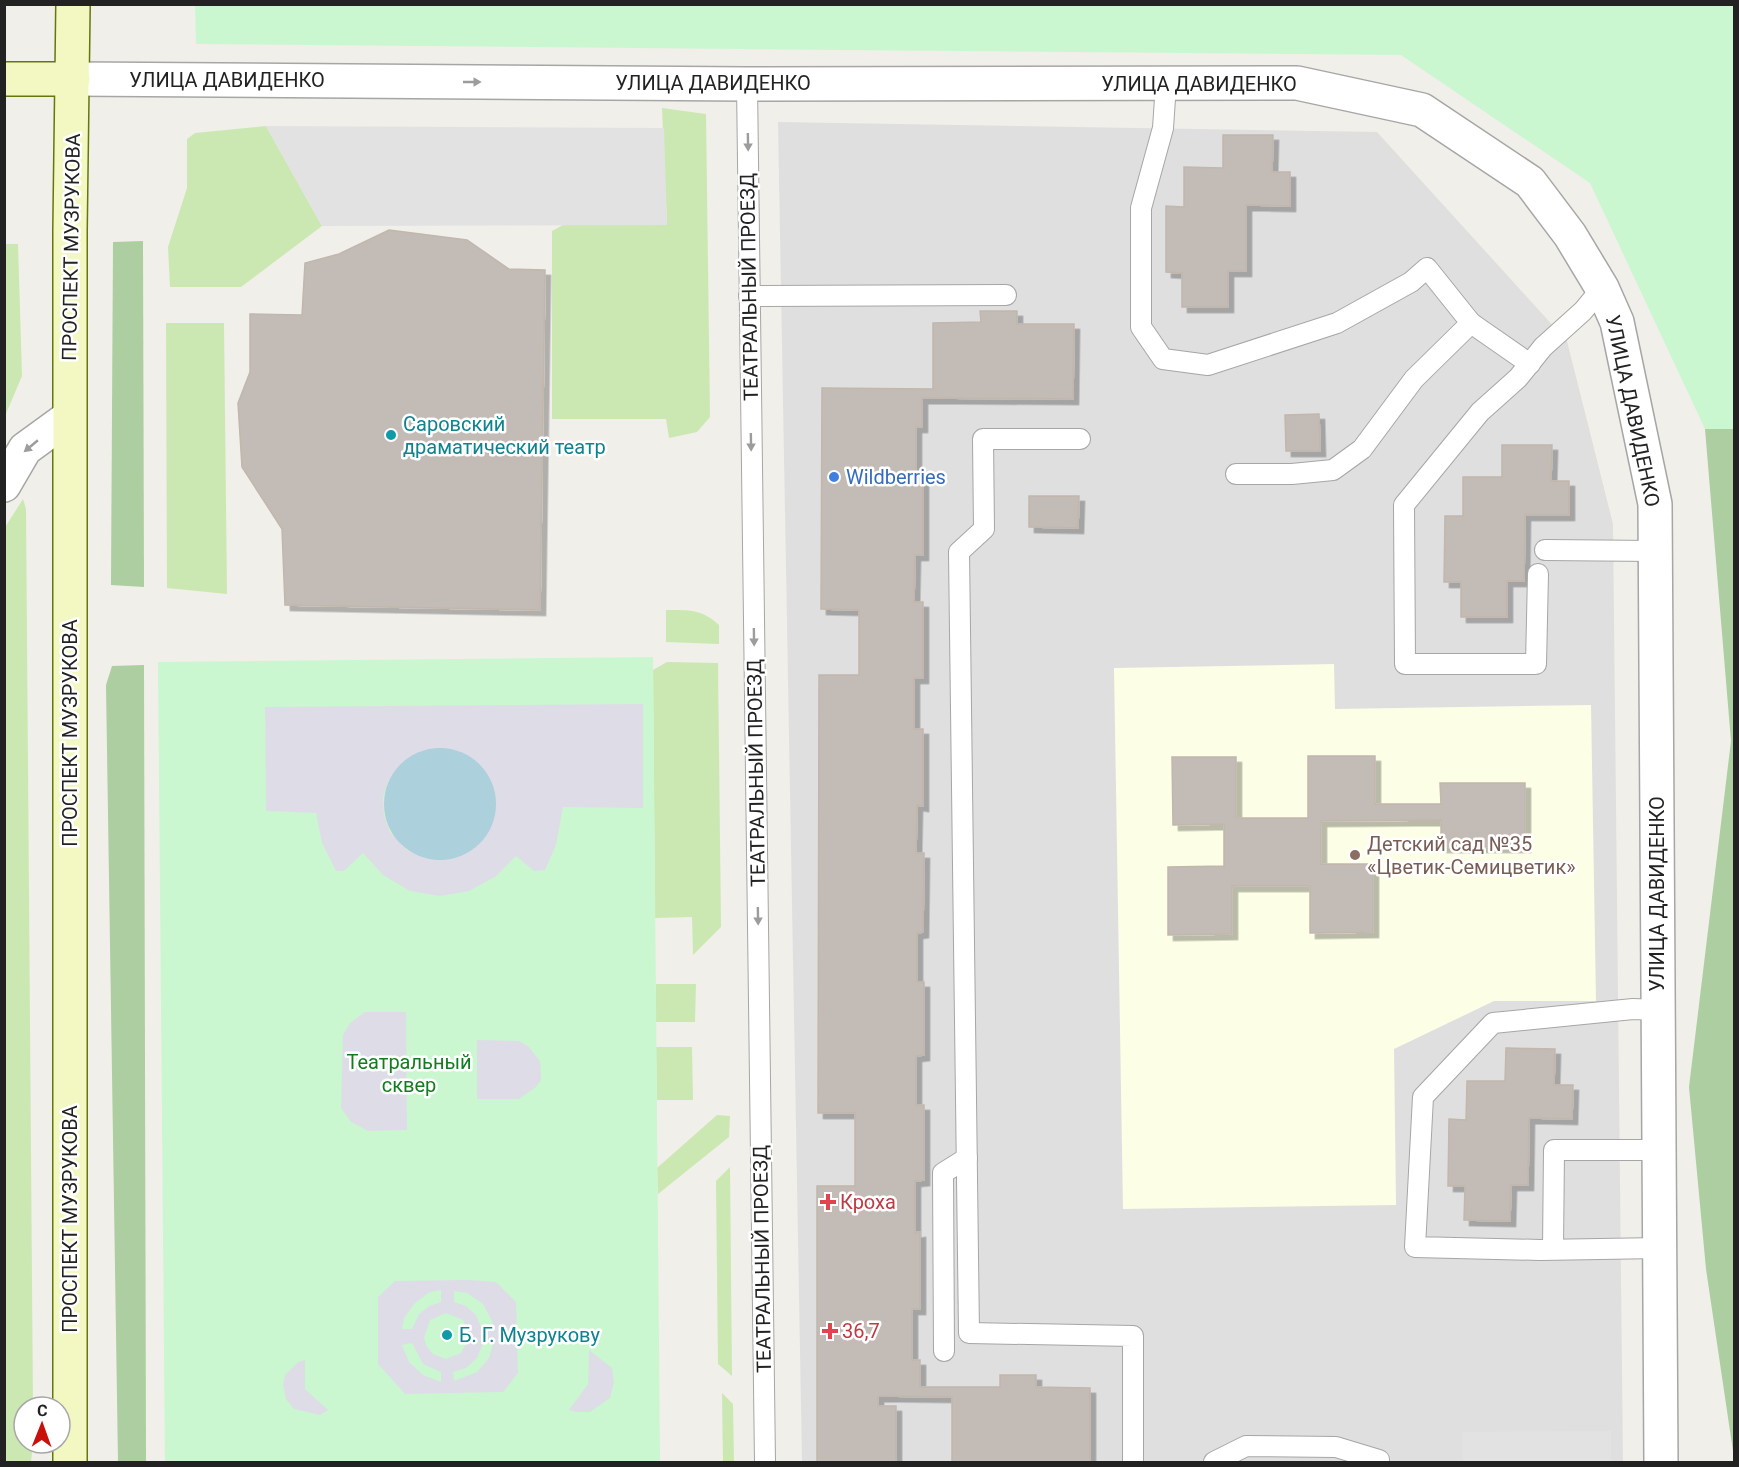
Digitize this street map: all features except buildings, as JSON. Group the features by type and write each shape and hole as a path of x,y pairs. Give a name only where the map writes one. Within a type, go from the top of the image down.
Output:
{"main road":[{"name":"ПРОСПЕКТ МУЗРУКОВА","path":"70,1462 69,417 73,4"},
{"path":"4,79 73,79"}],"street":[{"name":"УЛИЦА ДАВИДЕНКО","path":"73,79 747,84 1297,83 1422,110 1530,182 1570,235 1602,288 1617,322 1653,493 1656,551 1661,1462"},
{"path":"4,485 25,449 69,417"}],"lane":[{"name":"ТЕАТРАЛЬНЫЙ ПРОЕЗД","path":"747,84 765,1462"},
{"path":"1166,84 1163,128 1141,208 1141,327 1163,359 1208,365 1337,323 1411,282 1427,268 1471,323 1530,364"},
{"path":"1538,574 1536,664 1405,664 1404,505 1480,411 1518,378 1602,288"},
{"path":"749,296 1006,295"},
{"path":"1236,474 1292,474 1333,470 1362,449 1414,379 1471,323"},
{"path":"1080,439 983,439 984,529 959,552 969,1333 1134,1335 1133,1462"},
{"path":"1545,550 1656,551"},
{"path":"1658,1010 1633,1009 1493,1023 1423,1097 1414,1247 1553,1250 1660,1248"},
{"path":"1553,1250 1554,1150 1659,1150"},
{"path":"944,1352 943,1173 967,1158"},
{"path":"1214,1462 1246,1446 1336,1447 1379,1460 1379,1462"}],"shaded area":[{"path":"778,122 1377,132 1567,341 1613,524 1623,1462 802,1462"},
{"path":"266,126 664,128 667,225 322,226"},
{"name":"Детский сад №35 «Цветик-Семицветик»","path":"1334,664 1335,709 1591,705 1596,1001 1494,1001 1394,1049 1396,1205 1123,1209 1114,668"},
{"path":"643,704 643,808 563,807 556,845 545,870 534,871 516,856 495,877 469,891 440,896 410,891 383,875 363,853 344,871 336,871 322,843 316,813 266,811 265,707","holes":["389,779 429,859 407,850 390,832 384,815 383,797"]},
{"path":"365,1012 406,1012 407,1130 368,1131 351,1122 341,1108 343,1035 350,1023"},
{"path":"477,1040 519,1041 528,1046 540,1061 541,1080 536,1087 519,1099 477,1099"},
{"path":"395,1281 496,1282 516,1302 518,1373 503,1392 405,1394 378,1364 378,1297","holes":["441,1290 441,1302 429,1306 419,1314 412,1329 402,1329 404,1318 415,1303 430,1292","454,1291 467,1293 483,1304 492,1321 493,1329 482,1329 476,1315 466,1306 454,1302","446,1313 463,1320 469,1337 461,1353 446,1359 433,1354 424,1338 430,1320","412,1343 423,1364 441,1372 441,1382 423,1375 409,1362 402,1345","483,1344 493,1344 489,1358 477,1372 454,1381 453,1372 466,1368 477,1358"]},
{"path":"589,1350 612,1368 614,1382 610,1398 590,1412 575,1412 569,1410 588,1384"},
{"path":"305,1360 305,1389 328,1410 320,1415 294,1409 286,1399 283,1385 285,1375 298,1362"},
{"path":"1611,1431 1611,1462 1463,1462 1462,1432"}],"green space":[{"path":"195,5 1734,5 1734,429 1705,429 1590,183 1401,55 196,44"},
{"path":"662,108 706,114 710,417 697,432 669,438 666,419 552,419 552,231 563,225 667,225"},
{"path":"266,126 322,226 241,287 170,287 168,247 187,188 187,139 195,133"},
{"path":"143,241 144,587 111,585 113,242"},
{"path":"5,244 18,244 22,376 5,416"},
{"path":"166,323 224,323 227,594 167,588"},
{"path":"1705,429 1734,429 1734,1458 1706,1269 1689,1087 1731,741"},
{"path":"23,499 26,509 33,1395 12,1395 12,1455 32,1455 31,1462 5,1462 4,529"},
{"path":"666,610 688,611 707,616 719,625 719,644 666,642"},
{"name":"Театральный сквер","path":"653,657 660,1462 165,1462 158,662"},
{"path":"667,662 718,663 721,927 693,955 692,917 655,918 653,670"},
{"path":"144,665 146,1462 118,1462 106,685 112,666"},
{"path":"656,984 696,984 695,1022 656,1022"},
{"path":"656,1047 692,1047 693,1100 657,1100"},
{"path":"717,1115 730,1116 729,1137 658,1194 657,1168"},
{"path":"730,1167 732,1376 718,1364 716,1181"},
{"path":"722,1393 733,1404 734,1462 723,1462"}],"water":[{"path":"440,748 461,752 480,764 492,783 496,804 492,825 480,844 461,856 440,860 419,856 400,844 388,825 384,804 388,783 400,764 419,752"}],"place":[{"name":"Саровский драматический театр","path":"391,435"},
{"name":"Wildberries","path":"834,477"},
{"name":"Детский сад №35 «Цветик-Семицветик»","path":"1355,855"},
{"name":"Кроха","path":"828,1202"},
{"name":"36,7","path":"830,1331"},
{"name":"Б. Г. Музрукову","path":"447,1335"}]}
